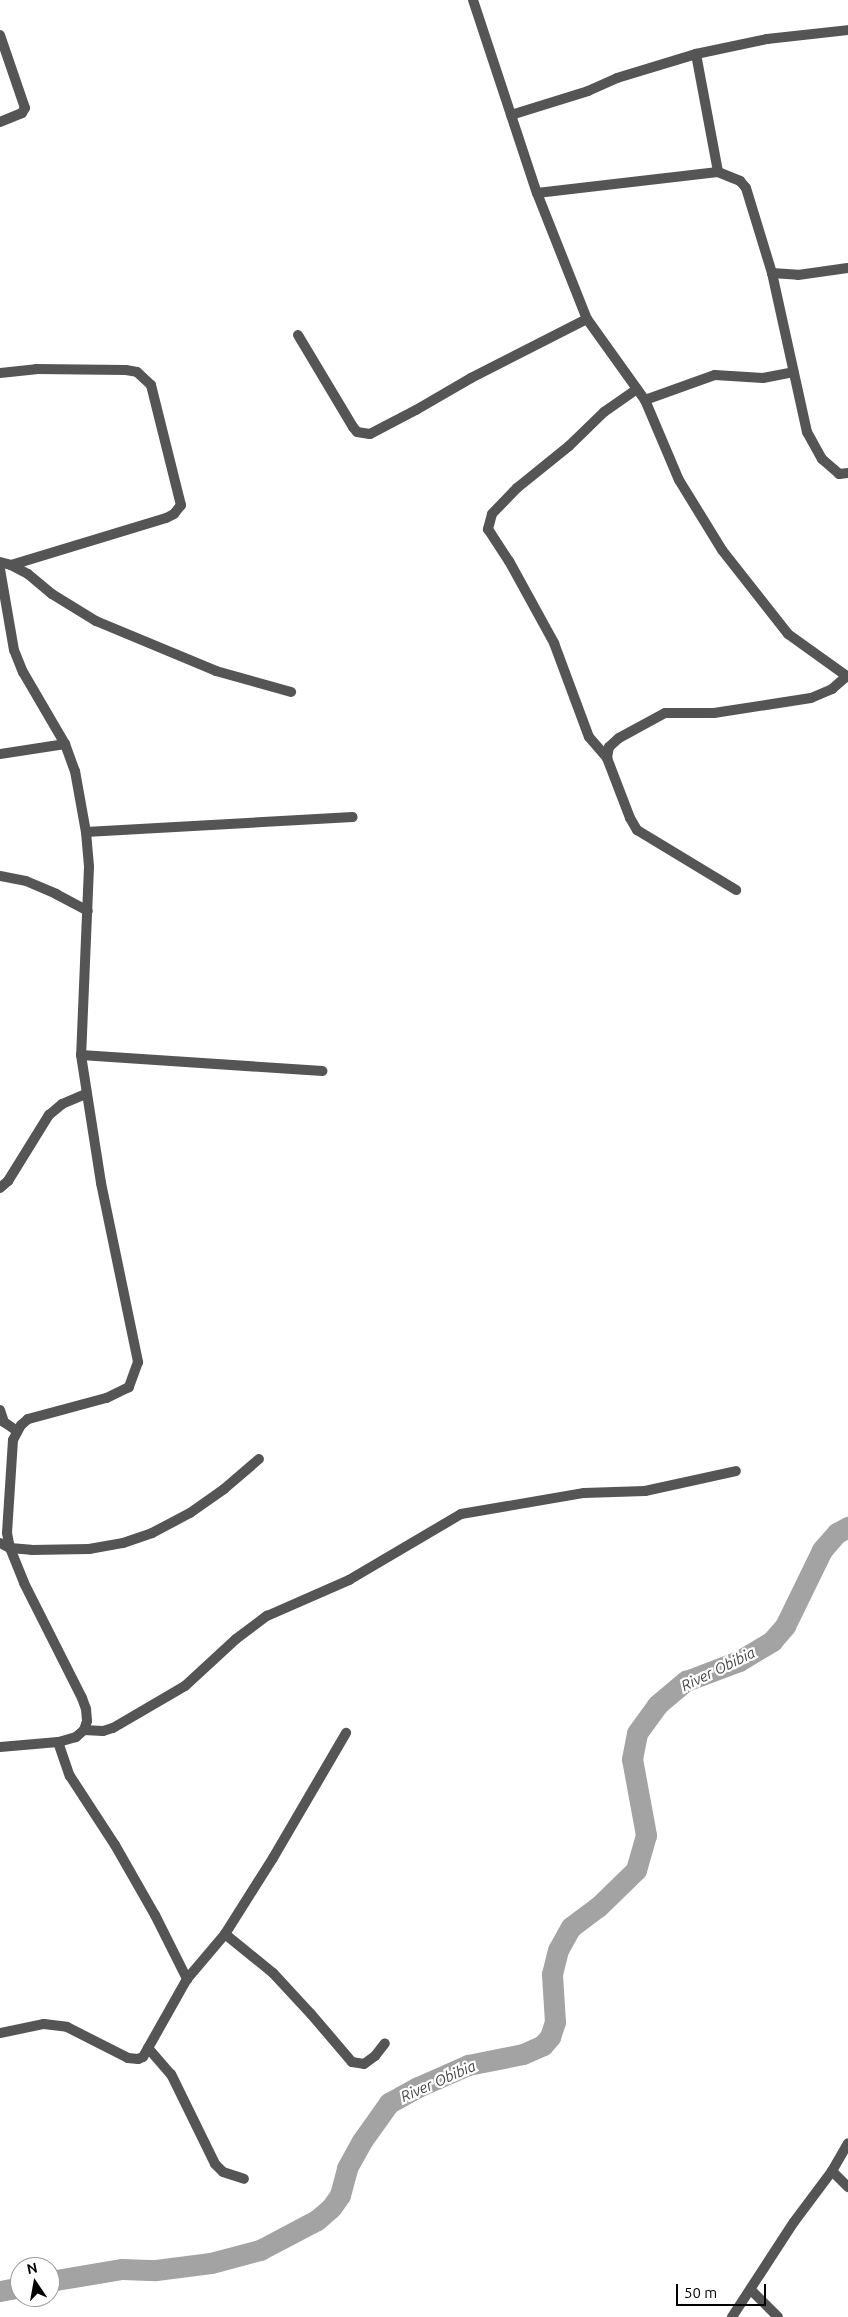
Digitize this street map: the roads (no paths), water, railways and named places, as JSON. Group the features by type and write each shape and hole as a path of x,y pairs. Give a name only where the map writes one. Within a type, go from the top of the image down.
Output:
{"street":[{"path":"473,0 537,193 587,319 644,400 679,480 722,550 788,634 847,677 832,689 811,698 714,713 665,713 619,738 609,747 607,758"},
{"path":"511,115 588,91 617,78 696,54 767,38 848,30"},
{"path":"0,35 25,108 22,113 0,122"},
{"path":"696,54 718,172"},
{"path":"537,193 718,172 740,181 746,188 772,273 807,432 822,459 839,474 848,473"},
{"path":"772,273 798,275 848,268"},
{"path":"298,335 353,428 357,432 370,434 471,378 587,319"},
{"path":"0,373 36,369 126,370 137,372 150,384 180,504 174,514 166,518 11,565"},
{"path":"644,400 715,375 763,378 793,372"},
{"path":"637,389 604,412 569,446 516,488 492,514 488,523 488,529 509,561 554,643 589,737 607,758 630,818 637,830 736,890"},
{"path":"0,562 11,565 28,574 52,594 96,621 216,671 291,692"},
{"path":"0,569 14,650 23,672 66,744 75,771 86,832 89,867 81,1055 101,1183 138,1362 137,1369 129,1386 106,1398 28,1419 17,1431 13,1440 7,1533 10,1548 24,1583 86,1709 84,1730 76,1737 58,1742 0,1747"},
{"path":"0,754 66,744"},
{"path":"86,832 353,817"},
{"path":"0,876 26,881 88,911"},
{"path":"81,1055 322,1071"},
{"path":"0,1188 8,1181 49,1115 62,1104 86,1094"},
{"path":"0,1410 4,1422 17,1431"},
{"path":"0,1543 10,1548 31,1550 89,1549 123,1543 152,1533 190,1514 224,1489 259,1458"},
{"path":"84,1730 103,1731 113,1728 185,1686 236,1639 267,1616 349,1580 461,1514 584,1493 645,1491 736,1471"},
{"path":"0,2033 44,2024 67,2027 131,2059 143,2057 187,1979 225,1934 273,1858 346,1733"},
{"path":"58,1742 70,1776 115,1845 155,1915 187,1979"},
{"path":"225,1934 273,1973 312,2014 352,2062 364,2064 375,2056 385,2043"},
{"path":"148,2048 171,2074 215,2164 223,2172 244,2179"},
{"path":"732,2317 794,2222 832,2171 848,2143"},
{"path":"832,2171 848,2186"},
{"path":"751,2290 778,2317"}],"waterway":[{"name":"River Obibia","path":"60,2279 122,2269 156,2270 211,2263 260,2250 317,2220 331,2208 340,2195 347,2168 362,2141 389,2103 418,2087 468,2065 523,2054 543,2045 550,2037 555,2022 552,1974 558,1950 571,1927 598,1907 636,1870 646,1835 632,1759 637,1733 657,1705 686,1681 739,1661 772,1641 785,1626 822,1550 837,1533 848,1527"},
{"name":"River Obibia","path":"0,2291 10,2289"}]}
